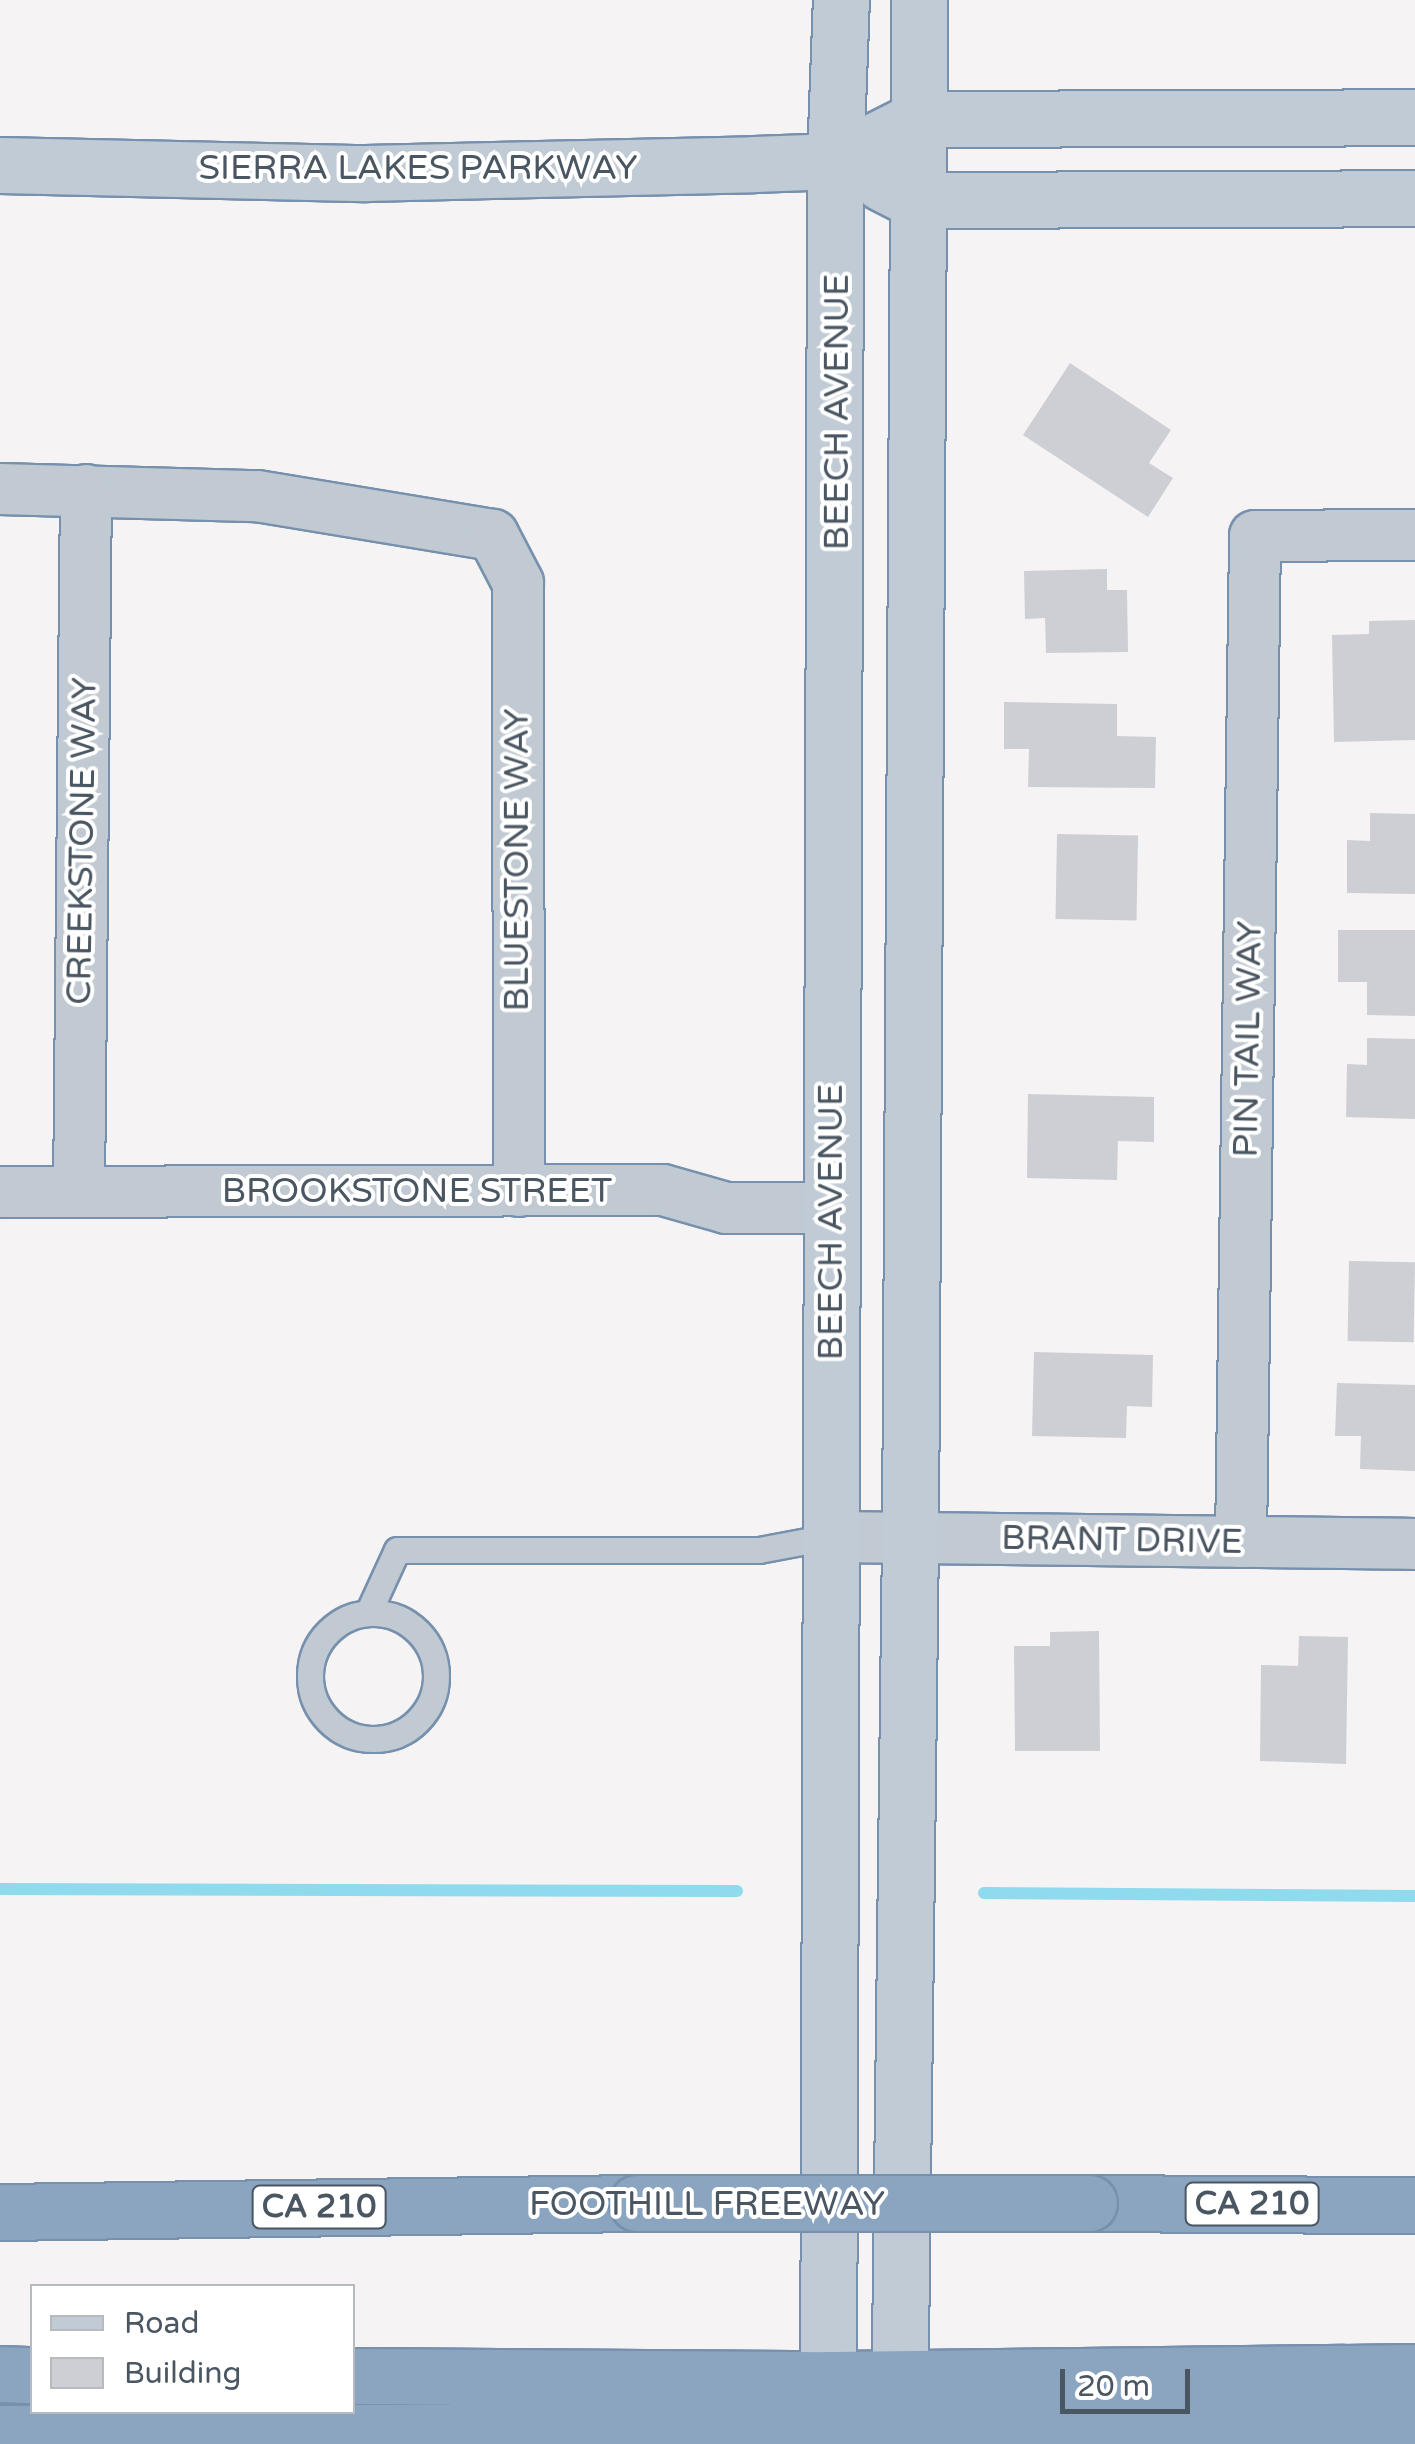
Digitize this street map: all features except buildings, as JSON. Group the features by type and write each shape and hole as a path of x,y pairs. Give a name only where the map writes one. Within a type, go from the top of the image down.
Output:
{"highway":[{"name":"FOOTHILL FREEWAY","path":"0,2212 638,2203 1415,2205"},
{"path":"899,2417 1415,2372"},
{"path":"0,2374 30,2374"},
{"path":"355,2376 828,2418"},
{"path":"0,2433 899,2417 1415,2416"}],"main road":[{"name":"BEECH AVENUE","path":"828,2418 828,1536 836,161 841,0"},
{"path":"899,2417 910,1537 919,0"},
{"name":"SIERRA LAKES PARKWAY","path":"0,165 365,172 836,161 918,120 1415,117"},
{"name":"SIERRA LAKES PARKWAY","path":"836,161 916,200 1415,198"}],"street":[{"path":"0,490 86,490"},
{"name":"BLUESTONE WAY","path":"86,490 257,496 494,535 518,583 519,1191"},
{"name":"CREEKSTONE WAY","path":"79,1192 86,490"},
{"name":"PIN TAIL WAY","path":"1242,1542 1255,536 1415,535"},
{"name":"BROOKSTONE STREET","path":"0,1192 663,1190 726,1208 831,1208"},
{"name":"BRANT DRIVE","path":"828,1536 1415,1544"}],"lane":[{"path":"368,1613 397,1550 758,1550 828,1536"},
{"path":"368,1613 398,1618 423,1636 433,1655 436,1676 423,1716 387,1738 365,1738 328,1721 310,1684 314,1654 331,1628 348,1617 368,1613"}],"waterway":[{"path":"0,1889 737,1891"},
{"path":"984,1893 1415,1896"}]}
